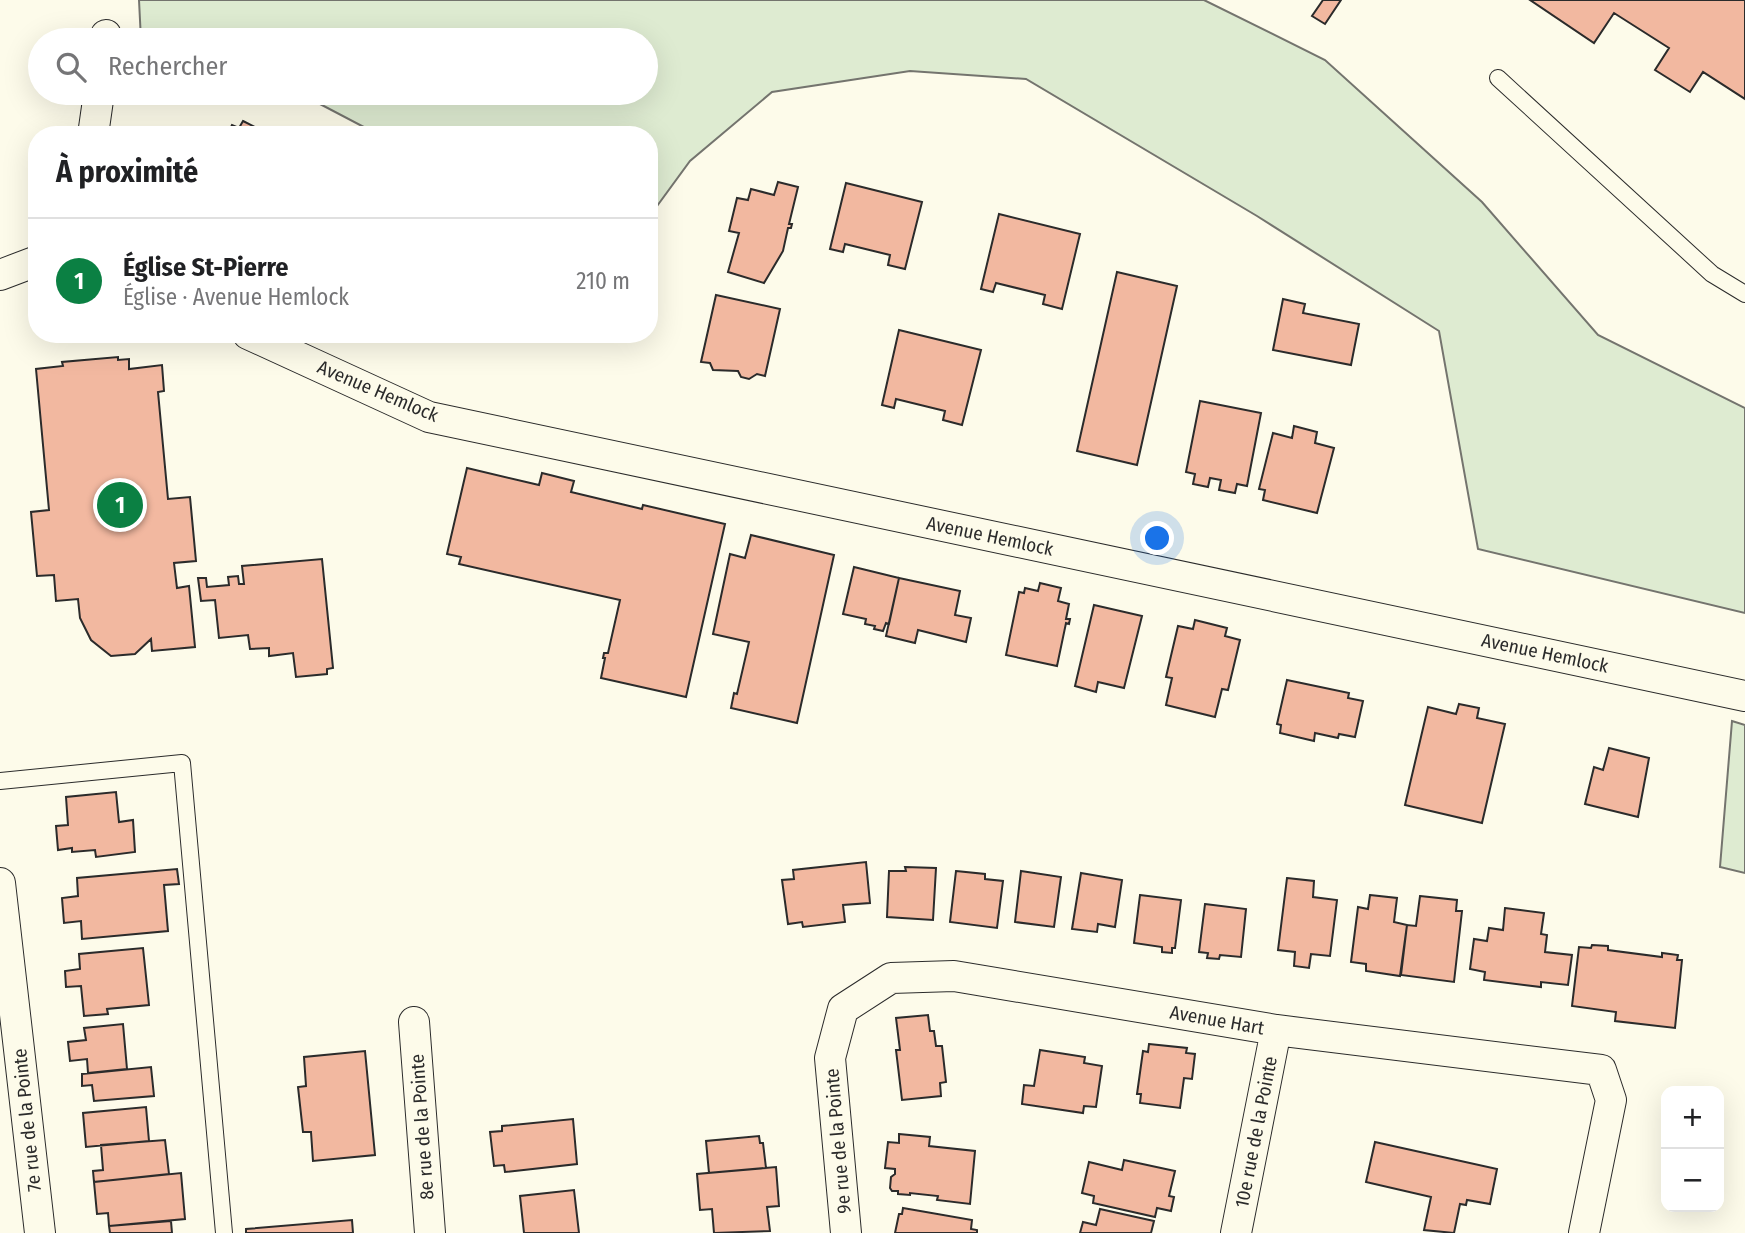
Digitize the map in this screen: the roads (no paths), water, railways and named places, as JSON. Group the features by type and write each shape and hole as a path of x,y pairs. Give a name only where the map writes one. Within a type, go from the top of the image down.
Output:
{"street":[{"path":"94,126 97,105"},
{"path":"0,275 28,262"},
{"name":"Avenue Hemlock","path":"268,343 429,417 1745,696"},
{"name":"7e rue de la Pointe","path":"0,883 40,1233"},
{"name":"Avenue Hart","path":"843,1009 891,978 954,976 1276,1030 1601,1070 1611,1100 1584,1233"},
{"name":"9e rue de la Pointe","path":"843,1009 830,1058 846,1233"},
{"name":"8e rue de la Pointe","path":"414,1022 430,1233"},
{"name":"10e rue de la Pointe","path":"1236,1233 1276,1030"}],"lane":[{"path":"1498,78 1712,274 1745,293"},
{"path":"0,781 182,763 224,1233"}],"place":[{"name":"Église St-Pierre","path":"120,505"}]}
